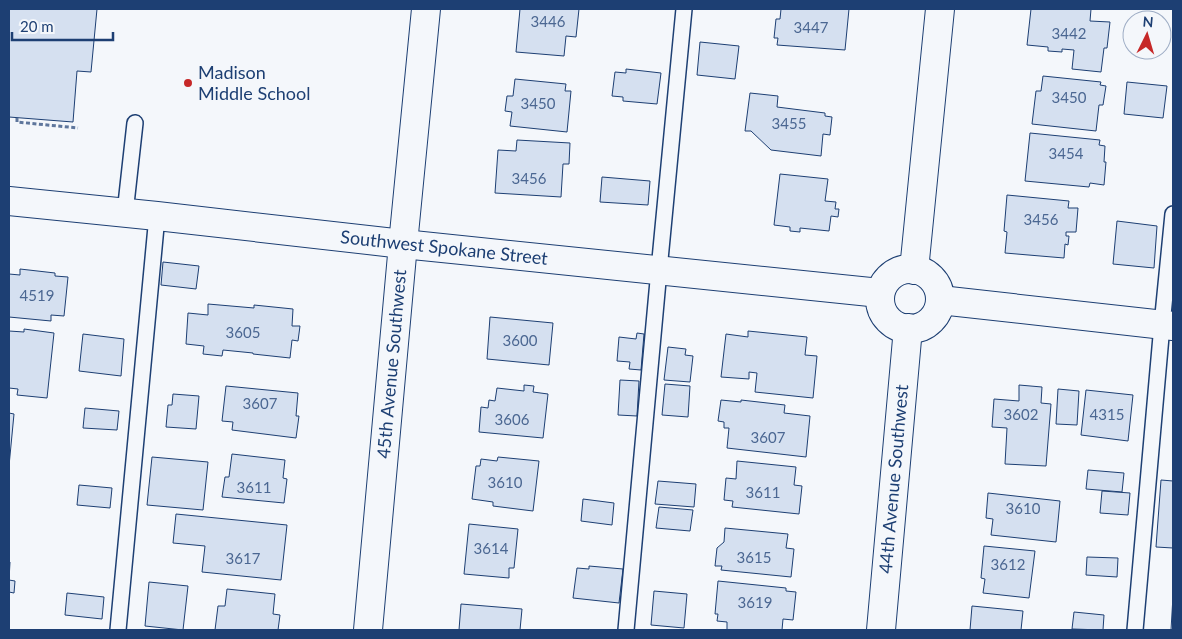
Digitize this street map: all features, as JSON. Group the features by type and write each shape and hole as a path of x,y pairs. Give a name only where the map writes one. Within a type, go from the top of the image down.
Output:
{"street":[{"name":"45th Avenue Southwest","path":"368,630 426,9"},
{"path":"914,270 940,9"},
{"name":"Southwest Spokane Street","path":"9,201 880,293"},
{"path":"914,270 928,275 935,283 940,303 930,321 922,327 904,328 895,325 887,319 882,311 880,293 890,276 899,271 914,270"},
{"path":"940,300 1168,325"},
{"name":"44th Avenue Southwest","path":"881,630 908,328"}],"lane":[{"path":"626,630 684,9"},
{"path":"125,213 135,122"},
{"path":"1136,630 1168,325 1173,214"},
{"path":"118,630 157,216"}],"path":[{"path":"17,118 17,122 78,128"}],"building":[{"path":"9,9 97,9 91,72 77,71 73,122 9,117"},
{"path":"520,9 579,9 576,37 566,36 564,56 516,52"},
{"path":"781,9 849,9 845,50 777,45 778,38 774,38 776,19 780,19"},
{"path":"1031,9 1091,9 1090,21 1110,22 1107,48 1104,48 1101,72 1072,69 1074,50 1062,49 1062,52 1048,51 1048,47 1027,45"},
{"path":"700,42 739,46 735,79 697,75"},
{"path":"626,69 661,73 657,104 623,101 623,97 612,96 615,72 626,73"},
{"path":"1043,76 1101,82 1100,85 1106,86 1103,105 1099,105 1096,131 1032,124 1036,91 1041,91"},
{"path":"515,79 566,84 565,91 571,91 567,132 510,126 512,112 505,111 507,96 513,96"},
{"path":"1127,82 1167,86 1163,118 1124,114"},
{"path":"750,93 778,96 777,107 825,113 825,116 832,117 830,135 823,134 821,156 771,150 751,131 745,131"},
{"path":"1030,133 1100,140 1099,145 1105,146 1104,185 1090,183 1089,187 1025,181"},
{"path":"517,140 570,143 569,164 563,164 561,197 495,193 498,150 516,151"},
{"path":"780,174 828,179 825,201 836,202 835,209 839,209 838,217 831,216 829,231 800,228 800,232 790,231 790,227 774,225"},
{"path":"602,177 650,181 648,205 600,202"},
{"path":"1007,195 1069,201 1068,208 1078,208 1076,232 1066,232 1066,236 1069,236 1068,245 1065,244 1064,258 1005,253 1007,232 1004,231"},
{"path":"1117,221 1157,226 1154,268 1113,264"},
{"path":"163,262 199,266 196,289 161,285"},
{"path":"20,269 55,273 55,276 68,277 64,316 51,315 51,321 9,317 9,274 20,275"},
{"path":"208,304 254,308 254,305 293,309 292,326 300,326 298,341 292,340 290,358 223,350 222,356 203,354 204,346 186,344 188,313 208,315"},
{"path":"490,317 553,323 549,365 487,359"},
{"path":"24,329 54,333 47,398 17,395 18,389 9,388 9,331 24,332"},
{"path":"748,331 807,337 805,355 817,356 813,398 755,392 757,373 749,372 749,379 721,377 726,334 748,337"},
{"path":"637,333 644,334 641,370 629,369 630,362 617,361 619,337 636,339"},
{"path":"83,334 124,339 121,376 79,371"},
{"path":"668,347 686,349 685,355 693,356 690,382 664,380"},
{"path":"620,380 639,381 637,416 618,415"},
{"path":"665,384 690,386 688,417 662,415"},
{"path":"524,385 534,386 533,392 548,394 543,438 479,432 481,407 488,408 489,400 495,401 497,388 524,391"},
{"path":"1019,385 1042,387 1041,403 1051,404 1046,466 1005,464 1007,428 992,427 994,399 1019,401"},
{"path":"226,386 298,393 296,416 299,416 296,438 232,430 233,422 222,421"},
{"path":"1058,389 1079,391 1077,425 1056,424"},
{"path":"1086,390 1133,395 1128,441 1081,435"},
{"path":"173,394 199,396 196,429 166,427 168,405 172,405"},
{"path":"721,400 741,402 741,400 785,405 784,413 810,416 806,457 727,448 729,428 724,428 724,422 718,421"},
{"path":"85,408 119,411 117,430 83,428"},
{"path":"9,413 14,414 9,466"},
{"path":"232,454 285,460 283,478 287,479 284,503 222,497 225,477 229,477"},
{"path":"152,457 208,462 203,510 147,505"},
{"path":"498,457 539,461 533,511 493,506 493,502 472,499 476,466 480,466 481,459 497,461"},
{"path":"737,461 796,467 794,485 802,486 799,514 732,507 733,501 724,500 726,478 736,479"},
{"path":"1088,470 1124,473 1122,492 1086,489"},
{"path":"1161,480 1173,481 1173,548 1156,547"},
{"path":"658,481 696,484 694,507 655,504"},
{"path":"79,485 112,488 110,508 77,505"},
{"path":"1102,491 1130,493 1128,515 1100,513"},
{"path":"988,493 1060,501 1056,542 991,535 993,519 986,518"},
{"path":"583,499 614,503 612,525 581,521"},
{"path":"659,507 693,510 690,531 656,528"},
{"path":"176,514 287,525 281,580 202,572 205,546 173,543"},
{"path":"469,524 518,529 514,568 509,568 509,578 464,574"},
{"path":"725,528 788,534 786,548 794,549 791,577 721,570 722,566 715,566 717,548 724,542"},
{"path":"984,546 1035,551 1029,598 983,593 985,579 981,578"},
{"path":"1087,557 1118,558 1117,577 1086,575"},
{"path":"589,566 623,569 619,603 573,598 577,568 589,569"},
{"path":"9,580 15,581 14,593 9,592"},
{"path":"718,581 786,588 786,591 796,592 793,620 783,619 782,630 727,630 727,622 717,621 718,614 715,614"},
{"path":"149,582 188,586 183,630 145,626"},
{"path":"227,589 275,594 273,614 280,615 278,630 215,630 218,606 225,606"},
{"path":"654,591 687,594 684,628 651,625"},
{"path":"67,593 104,597 102,619 65,615"},
{"path":"1173,596 1173,630 1171,630"},
{"path":"461,604 522,609 520,630 459,630"},
{"path":"972,606 1023,611 1021,630 970,630"},
{"path":"1074,612 1104,615 1103,630 1072,629"}],"place":[{"name":"Madison Middle School","path":"188,83"}]}
